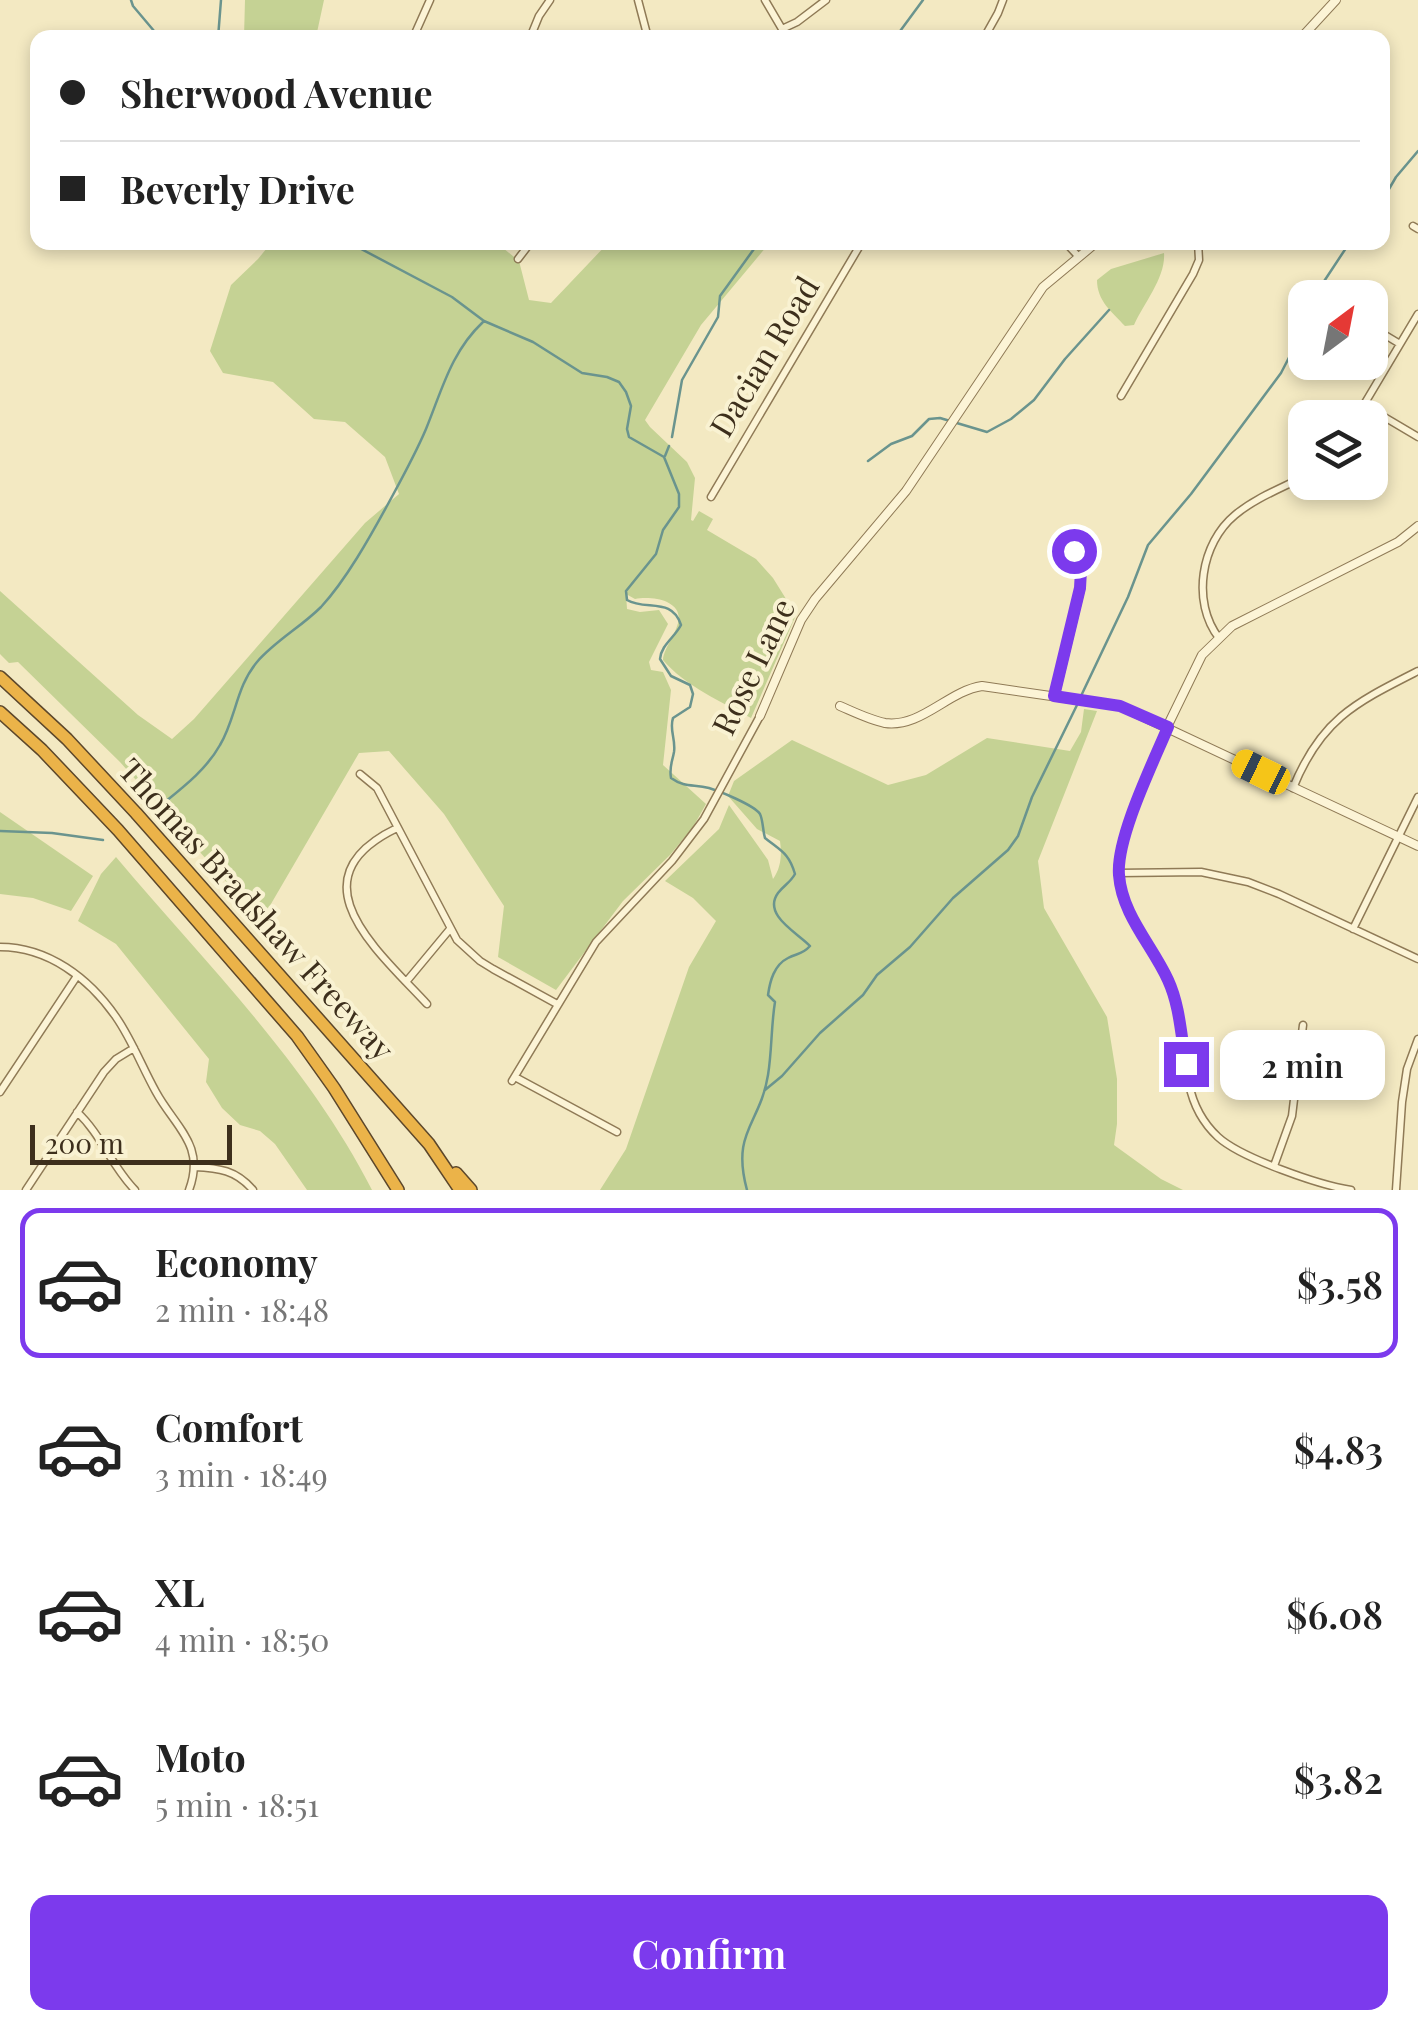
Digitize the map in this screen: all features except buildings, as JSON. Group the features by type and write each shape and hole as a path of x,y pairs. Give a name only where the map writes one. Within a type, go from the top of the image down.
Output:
{"highway":[{"name":"Thomas Bradshaw Freeway","path":"0,676 136,813 429,1144 460,1190"},
{"name":"Thomas Bradshaw Freeway","path":"0,712 118,830 297,1036 398,1190"},
{"path":"429,1144 471,1190"}],"street":[{"path":"417,30 430,0"},
{"path":"533,30 550,0"},
{"path":"638,0 646,30"},
{"path":"766,0 781,30"},
{"path":"786,30 826,0"},
{"path":"988,30 1002,0"},
{"path":"1308,30 1336,0"},
{"path":"518,259 525,250"},
{"name":"Dacian Road","path":"711,497 857,250"},
{"path":"1072,250 1079,257"},
{"name":"Rose Lane","path":"617,1132 514,1079 596,942 685,846 714,803 760,716 800,620 814,598 906,491 1030,303 1087,250"},
{"path":"1121,396 1194,274 1198,250"},
{"path":"1367,400 1418,314"},
{"path":"1388,337 1400,344"},
{"path":"1388,419 1418,437"},
{"path":"1219,638 1203,590 1207,558 1226,524 1238,512 1288,485"},
{"path":"1351,1190 1274,1166 1226,1143 1204,1122 1190,1087 1178,1008 1168,981 1128,910 1118,873 1126,830 1202,655 1232,626 1398,542 1418,526"},
{"path":"1054,696 1081,570 1074,551 1061,537"},
{"path":"1292,788 1312,748 1338,717 1358,702 1418,671"},
{"path":"840,706 896,724 914,719 962,691 990,686 1120,706 1418,846"},
{"path":"360,774 377,788 457,940 480,961 557,1004"},
{"path":"1353,929 1418,797"},
{"path":"398,828 367,846 355,860 346,891 358,927 427,1004"},
{"path":"1118,873 1182,871 1234,878 1279,894 1418,959"},
{"path":"406,982 450,929"},
{"path":"0,947 46,956 77,976 115,1016 156,1094 188,1138 194,1167 189,1190"},
{"path":"0,1092 77,976"},
{"path":"1274,1166 1292,1116 1302,1025"},
{"path":"1396,1190 1402,1102 1407,1069 1418,1039"},
{"path":"26,1190 109,1065 134,1048"},
{"path":"77,1112 135,1190"},
{"path":"194,1167 225,1169 240,1176 253,1190"}],"green space":[{"path":"245,0 324,0 318,30 244,30"},
{"path":"265,250 506,250 519,261 529,300 551,303 601,250 764,250 701,325 645,420 687,462 695,478 691,520 699,511 713,519 707,530 756,559 796,615 751,718 693,686 663,660 678,622 675,608 660,600 635,599 626,594 627,609 659,610 668,624 649,662 651,670 663,672 671,690 663,765 706,804 693,827 623,901 556,990 498,957 504,906 444,814 389,751 359,753 261,921 120,762 18,662 9,663 0,654 0,591 138,715 172,739 194,719 365,523 399,494 385,457 345,422 314,419 273,382 223,373 210,351 231,285"},
{"path":"1164,253 1154,290 1134,325 1125,326 1102,300 1097,280 1111,269"},
{"path":"1084,709 1097,711 1038,861 1044,908 1107,1017 1117,1079 1114,1145 1183,1190 600,1190 626,1149 689,967 716,921 693,898 665,881 719,829 729,805 768,860 773,879 779,866 780,841 757,829 728,796 734,781 792,740 888,785 926,775 987,738 1070,751 1081,732"},
{"path":"0,812 93,876 71,911 33,898 0,894"},
{"path":"116,857 287,1057 372,1190 307,1190 275,1144 260,1131 240,1125 222,1108 206,1082 209,1059 116,944 78,921 101,874"}],"waterway":[{"path":"131,0 153,30"},
{"path":"219,30 221,0"},
{"path":"901,30 923,0"},
{"path":"1390,187 1418,151"},
{"path":"363,250 452,297 484,321 533,342 582,373 619,382 631,406 629,437 664,457 679,494 679,507 663,530 656,554 626,591 627,600 665,608 677,616 681,625 660,659 671,676 690,685 693,694 690,707 673,718 671,778 720,792 760,814 765,838 787,857 795,874 778,893 775,909 784,923 810,946 779,965 770,984 768,995 775,1002 768,1075 742,1154 747,1190"},
{"path":"672,437 682,380 718,317 720,296 753,250"},
{"path":"1325,280 1345,250"},
{"path":"868,461 891,444 912,436 929,419 940,418 987,432 1011,419 1034,400 1109,310"},
{"path":"155,810 214,755 257,662 321,607 348,571 413,458 455,359 483,322"},
{"path":"1081,696 1148,545 1191,494 1288,359"},
{"path":"665,456 669,446"},
{"path":"765,1090 863,995 877,975 910,947 953,898 1008,850 1018,836 1032,797 1078,703"},
{"path":"0,831 103,840"}],"route":[{"path":"1074,551 1081,570 1080,588 1054,696 1120,706 1168,727 1126,830 1118,873 1128,910 1168,981 1178,1008 1186,1064"}]}
